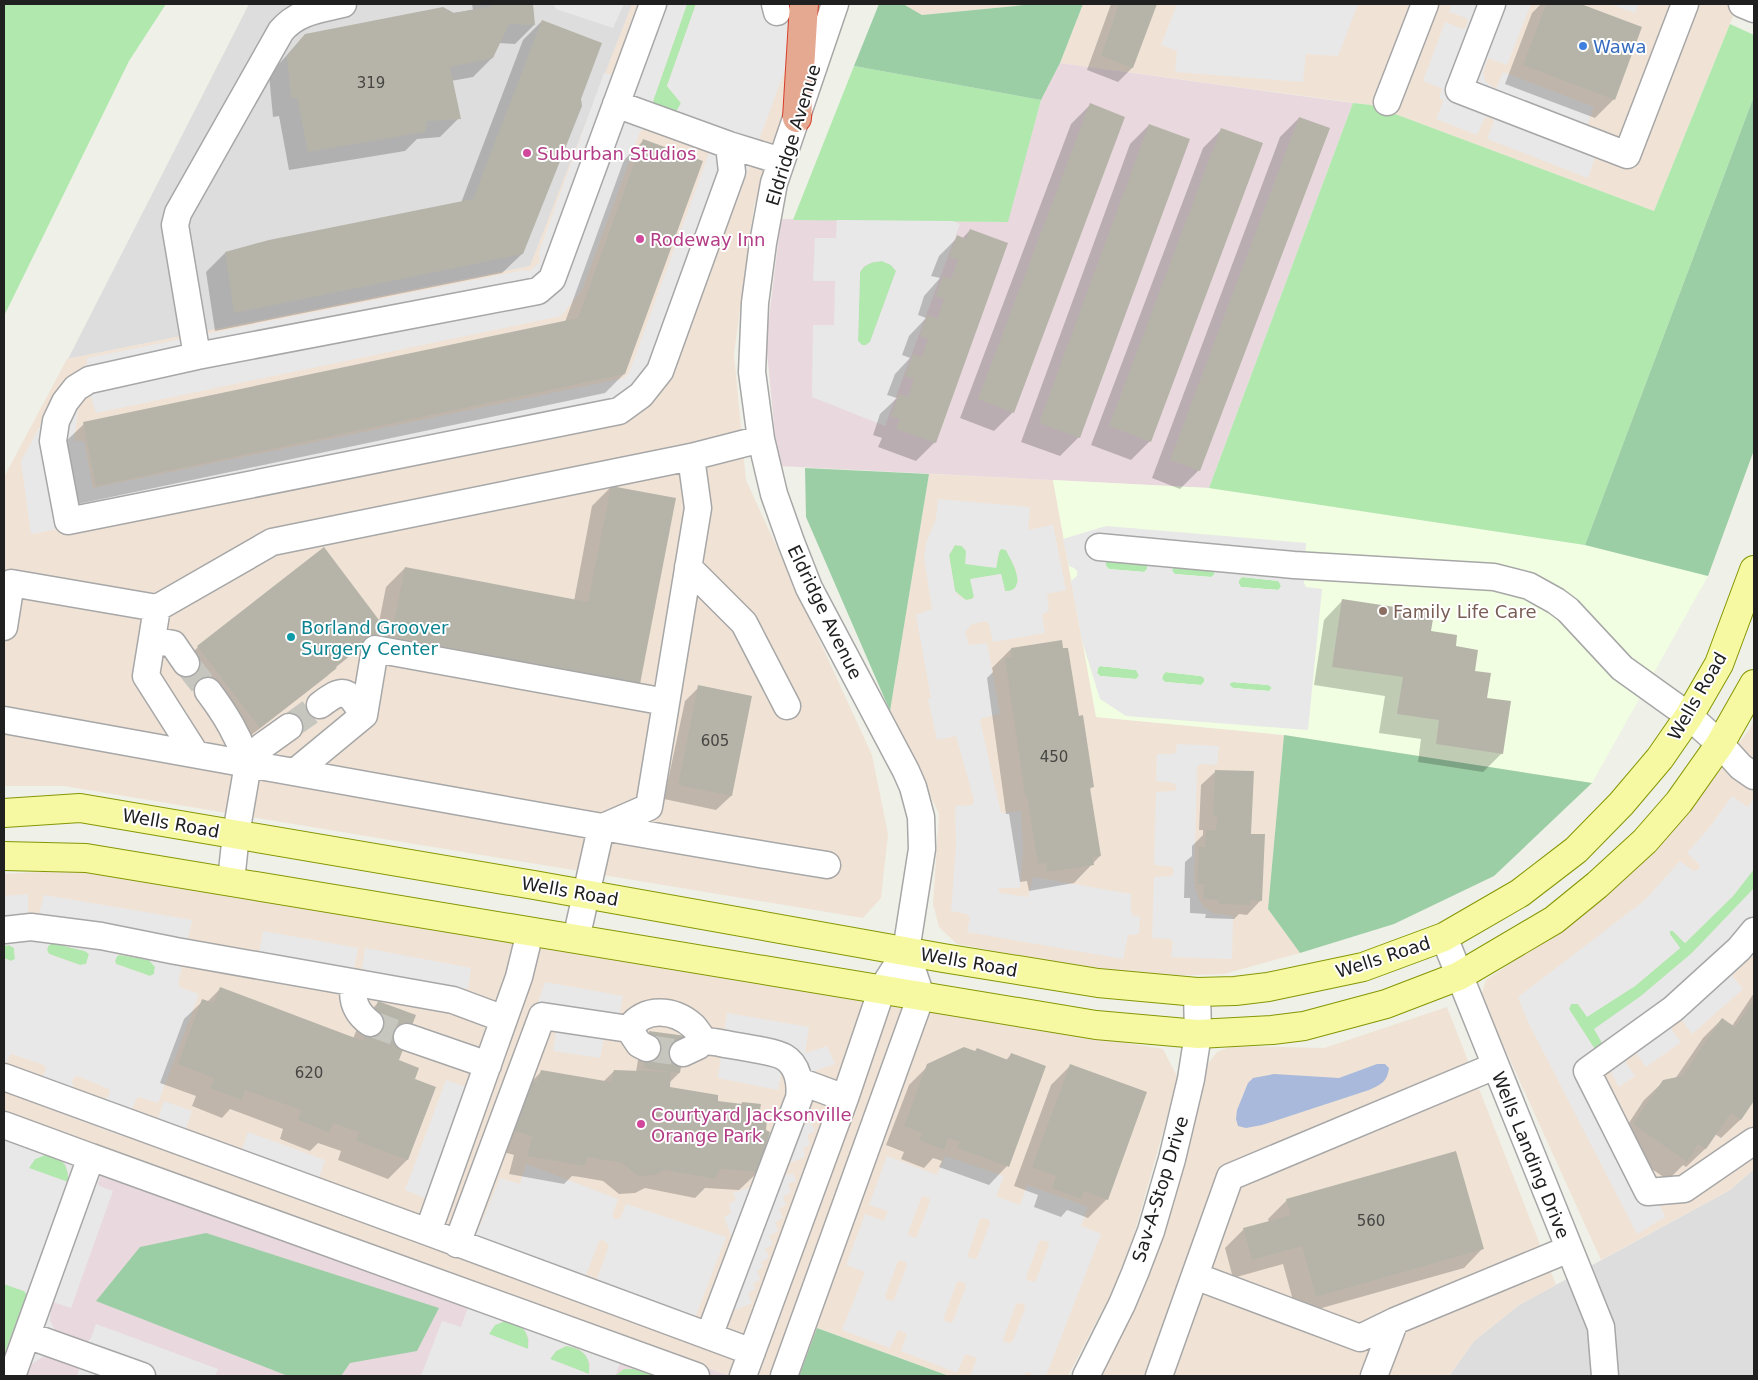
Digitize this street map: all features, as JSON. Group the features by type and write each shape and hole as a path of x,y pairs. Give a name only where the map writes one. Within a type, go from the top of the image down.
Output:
{"highway":[{"path":"797,118 804,4"}],"main road":[{"name":"Wells Road","path":"4,813 80,808 1098,983 1197,992 1235,991 1268,987 1364,967 1444,937 1520,893 1576,850 1621,804 1660,758 1689,716 1719,664 1754,570"},
{"path":"4,856 86,858 1096,1025 1198,1034 1272,1030 1304,1026 1386,1004 1460,976 1554,920 1597,885 1645,841 1678,802 1720,744 1754,684"}],"street":[{"path":"197,356 175,226 178,213 281,31 289,21 298,15 343,4"},
{"path":"653,4 552,279 538,291 197,356 89,380 76,388 65,402 56,421 52,441 68,521 620,411 641,395 660,371 732,172 728,145"},
{"name":"Eldridge Avenue","path":"835,4 774,183 755,303 752,372 761,439 774,494 791,542 809,588 906,771 913,787 921,817 922,849 906,951"},
{"path":"1387,102 1424,4"},
{"path":"1492,4 1459,90 1628,155 1685,4"},
{"path":"1742,4 1754,9"},
{"path":"616,104 728,145 781,161"},
{"path":"4,627 11,583 157,608 272,542 691,457 761,439"},
{"path":"601,828 649,807 698,508 691,457"},
{"path":"1099,547 1294,565 1494,577 1529,586 1568,610 1622,668 1689,716 1720,744 1741,767 1754,776"},
{"path":"688,567 744,623 787,706"},
{"path":"157,608 146,676 195,753"},
{"path":"152,640 173,644 186,663"},
{"path":"295,772 364,715 375,648 666,702"},
{"path":"208,691 227,717 241,742 248,764 236,834 231,881"},
{"path":"320,705 334,694 342,692 350,695 364,715"},
{"path":"4,720 440,797 601,828 827,865"},
{"path":"248,764 261,747 289,727"},
{"path":"576,939 601,828"},
{"path":"4,930 31,927 101,936 453,1000 504,1019"},
{"path":"428,1232 519,977 530,932"},
{"path":"1754,932 1739,949 1673,1009 1587,1071 1648,1192 1684,1189 1754,1141"},
{"name":"Wells Landing Drive","path":"1444,937 1601,1327 1605,1376"},
{"path":"743,1376 845,1098 882,989 906,951"},
{"path":"784,1376 921,996 906,951"},
{"path":"354,983 352,999 360,1014 370,1023"},
{"name":"Sav-A-Stop Drive","path":"1086,1376 1122,1304 1151,1231 1191,1079 1198,1034 1197,992"},
{"path":"629,1029 642,1016 656,1013 685,1020 700,1033 694,1047 783,1056 795,1069 799,1081 799,1098 709,1336"},
{"path":"457,1244 542,1016 629,1029"},
{"path":"629,1029 631,1035 639,1044 647,1048"},
{"path":"408,1037 488,1065"},
{"path":"1159,1376 1230,1177 1495,1066"},
{"path":"4,1077 752,1352"},
{"path":"799,1081 845,1098"},
{"path":"4,1125 696,1376"},
{"path":"12,1376 91,1158"},
{"path":"1195,1276 1360,1338 1396,1321 1569,1249"},
{"path":"1374,1376 1396,1321"},
{"path":"27,1335 142,1376"}],"shaded area":[{"path":"249,4 634,4 536,265 68,359"},
{"path":"553,4 624,4 613,28 556,9"},
{"path":"632,4 821,4 754,206 734,354 746,480 872,755 888,834 881,898 863,918 64,786 4,786 4,477 67,359 530,266"},
{"path":"638,4 687,4 653,101 656,107 675,114 681,103 667,86 696,4 809,4 673,375 625,421 31,534 21,461 64,383 87,364 87,358 524,270 530,271 540,262 539,252 604,73 612,75","holes":["647,127 707,149 709,153 629,373 624,378 93,488 84,441 74,441 78,409 84,397 90,394 96,413 561,316 582,290 640,132"]},
{"path":"903,4 1035,4 921,15"},
{"path":"1083,4 1738,4 1654,211 1371,105 1060,63"},
{"path":"1177,4 1358,4 1338,56 1306,54 1303,82 1175,72 1177,51 1161,45"},
{"path":"1452,4 1531,4 1507,65 1488,58 1483,72 1485,81 1496,89 1503,72 1594,107 1587,126 1604,132 1588,178 1487,139 1494,121 1493,119 1485,118 1477,135 1436,119 1443,102 1439,98 1442,90 1423,81 1445,22 1462,29 1466,28 1468,21 1466,18 1449,12"},
{"path":"1610,4 1638,4 1635,13"},
{"path":"1060,63 1353,103 1209,488 778,466 766,342 781,219 1007,222 1041,100"},
{"path":"837,220 952,221 960,224 885,426 812,397 813,325 834,325 835,281 813,281 815,238 836,238","holes":["882,261 891,265 896,271 870,342 862,345 858,341 860,272 864,266 873,262"]},
{"path":"929,474 1053,480 1097,717 1284,735 1268,909 1300,953 1224,974 1133,977 957,944 939,927 933,904 939,814 890,711"},
{"name":"Family Life Care","path":"1053,480 1209,488 1585,545 1708,576 1592,783 1284,735 1096,717"},
{"path":"938,499 1030,507 1028,530 1053,525 1066,590 1047,594 1049,610 1042,615 1045,633 993,642 989,624 986,621 972,624 965,632 969,645 987,643 1000,714 982,718 980,721 1001,813 1021,811 1023,850 1020,888 1000,888 998,890 1000,893 1028,897 1033,877 1131,894 1131,912 1134,916 1140,917 1139,934 1128,935 1123,959 967,932 970,918 967,914 951,911 956,846 955,806 972,805 974,800 956,736 937,740 928,699 931,698 916,615 932,609 924,558 926,543 936,519","holes":["955,545 962,546 966,551 965,564 996,568 999,552 1001,549 1006,550 1016,570 1018,581 1015,588 1005,591 1001,574 970,579 974,597 966,600 959,596 955,591 949,555"]},
{"path":"1106,526 1306,543 1304,583 1306,587 1322,589 1308,730 1126,716 1100,699 1082,641 1071,581 1077,576 1077,571 1069,566 1063,539","holes":["1109,559 1145,563 1147,569 1145,572 1109,569 1106,566 1106,561","1175,564 1214,571 1214,575 1211,577 1175,574 1172,571","1242,577 1278,581 1281,587 1278,590 1241,587 1239,580","1100,666 1136,670 1139,676 1136,679 1100,676 1097,673","1166,672 1201,676 1204,678 1204,682 1201,685 1165,682 1162,679","1233,682 1268,685 1272,688 1269,691 1233,688 1230,685"]},
{"path":"1754,718 1754,1169 1730,1190 1601,1260 1481,996 1486,980 1557,931 1640,865 1750,729"},
{"path":"1177,744 1219,746 1217,765 1200,764 1197,767 1194,882 1198,898 1204,907 1213,913 1233,916 1232,959 1171,957 1173,942 1170,939 1152,938 1154,877 1171,876 1174,873 1172,867 1154,865 1156,792 1176,790 1176,785 1173,783 1156,781 1157,754 1173,754 1176,752"},
{"path":"1732,796 1748,807 1754,798 1754,869 1733,896 1685,943 1673,931 1670,931 1670,935 1680,948 1635,986 1587,1017 1578,1004 1571,1004 1569,1009 1594,1048 1599,1048 1602,1043 1594,1029 1641,996 1692,953 1754,888 1754,957 1751,957 1732,976 1743,989 1692,1034 1682,1020 1679,1020 1671,1029 1681,1042 1646,1067 1637,1054 1626,1059 1626,1063 1635,1076 1619,1087 1611,1072 1606,1072 1604,1076 1665,1217 1637,1234 1528,1022 1518,997 1645,900 1680,861 1693,871 1698,870 1700,865 1687,853 1709,828"},
{"path":"78,870 1163,1049 1178,1078 1125,1267 1068,1376 949,1376 818,1328 799,1376 730,1376 4,1111 4,874"},
{"path":"28,894 28,912 32,916 39,915 44,895 192,920 178,984 181,988 199,994 158,1103 139,1097 136,1099 122,1136 4,1092 4,958 11,961 15,959 14,948 9,945 4,946 4,896","holes":["52,943 85,951 89,954 86,964 80,965 49,954 48,946","117,956 149,960 155,967 154,974 150,976 116,964","12,1054 44,1065 46,1069 44,1075 40,1078 8,1067 6,1063","78,1076 109,1089 108,1097 100,1100 80,1092 74,1088 72,1081 74,1077"]},
{"path":"263,931 358,948 354,969 259,953"},
{"path":"365,948 471,968 468,989 362,969"},
{"path":"545,982 623,996 619,1017 603,1042 600,1058 553,1051 556,1030 530,1026"},
{"path":"1447,1007 1556,1285 1519,1305 1474,1341 1449,1376 1098,1376 1206,1066 1217,1052 1232,1046 1324,1048"},
{"path":"727,1013 809,1027 805,1052 827,1046 835,1064 791,1079 782,1070 778,1090 718,1078"},
{"path":"446,1080 466,1087 425,1198 405,1190"},
{"path":"164,1101 192,1111 185,1131 157,1121"},
{"path":"4,1111 730,1376 4,1376"},
{"path":"4,1113 109,1151 98,1183 99,1186 113,1191 71,1308 53,1302 50,1321 55,1330 63,1335 86,1343 91,1338 96,1324 218,1369 215,1376 77,1376 78,1366 53,1356 43,1357 33,1363 26,1375 28,1376 4,1376 4,1355 27,1295 24,1291 4,1284","holes":["45,1155 55,1156 65,1163 68,1182 29,1168 35,1159"]},
{"path":"811,1122 815,1131 807,1135 810,1145 803,1148 805,1157 779,1167 793,1130"},
{"path":"248,1132 325,1160 318,1181 241,1153"},
{"path":"887,1156 937,1175 945,1156 1004,1176 996,1196 1020,1205 1027,1185 1088,1207 1081,1226 1101,1234 1046,1376 1037,1376 1026,1372 1024,1376 970,1376 977,1358 965,1354 957,1373 901,1351 907,1334 898,1330 890,1348 842,1330 865,1272 846,1265 865,1214 884,1221 888,1211 869,1205","holes":["923,1196 929,1198 930,1201 915,1238 908,1235 908,1233","980,1219 989,1220 990,1223 977,1258 968,1257","1042,1240 1048,1242 1049,1245 1036,1280 1034,1282 1027,1280 1026,1277 1039,1242","898,1261 906,1262 907,1265 892,1301 886,1299 885,1296","957,1282 965,1283 966,1286 953,1321 951,1323 945,1321 944,1317","1016,1304 1024,1305 1025,1309 1013,1340 1010,1343 1004,1342 1003,1339"]},
{"path":"526,1164 618,1199 612,1216 615,1219 620,1219 626,1204 726,1237 695,1318 596,1282 609,1245 603,1240 599,1241 585,1278 475,1238 500,1178 520,1184"},
{"path":"1754,1169 1754,1376 1449,1376 1474,1341 1519,1305 1730,1190"},
{"path":"793,1173 796,1181 788,1184 791,1192 783,1197 786,1205 779,1209 783,1218 775,1222 778,1231 769,1236 773,1244 765,1249 769,1257 761,1262 763,1267 757,1271 760,1280 753,1283 755,1289 748,1294 752,1303 728,1313 734,1242 724,1217 731,1213 729,1204 736,1200 733,1193"},
{"path":"476,1285 629,1341 615,1376 421,1376 442,1321 461,1327","holes":["505,1321 515,1322 525,1330 529,1339 528,1349 489,1334 495,1325","566,1346 576,1347 586,1355 590,1364 589,1374 550,1359 556,1351"]}],"green space":[{"path":"4,4 166,4 129,61 4,316"},
{"path":"687,4 696,4 667,86 681,103 675,114 656,107 653,101"},
{"path":"879,4 903,4 922,15 1035,4 1083,4 1060,63 1041,100 854,66"},
{"path":"1730,24 1754,35 1754,96 1585,545 1209,488 1353,103 1371,105 1654,211"},
{"path":"854,66 1041,100 1008,222 793,220"},
{"path":"1754,96 1754,450 1708,576 1585,545"},
{"path":"882,261 891,265 896,271 870,342 862,345 858,341 860,272 869,264"},
{"path":"805,468 929,474 890,711 806,517"},
{"path":"955,545 962,546 966,551 996,568 1001,548 1006,550 1017,575 1016,587 1005,591 1001,574 971,579 974,596 972,599 966,600 955,591 949,555"},
{"path":"1109,559 1145,563 1147,569 1144,572 1109,569 1106,566 1106,561"},
{"path":"1175,564 1214,571 1214,575 1211,577 1175,574 1172,571"},
{"path":"1242,577 1278,581 1281,587 1278,590 1241,587 1239,580"},
{"path":"1100,666 1136,670 1139,676 1136,679 1100,676 1097,673"},
{"path":"1165,672 1201,676 1204,678 1204,682 1201,685 1165,682 1162,679"},
{"path":"1230,683 1269,685 1272,688 1269,691 1233,688 1230,686"},
{"path":"1284,735 1592,783 1494,876 1394,924 1300,953 1268,909"},
{"path":"1754,869 1754,888 1752,891 1692,953 1641,996 1595,1029 1602,1043 1599,1048 1594,1048 1569,1009 1571,1004 1578,1004 1587,1016 1635,986 1680,948 1670,934 1670,931 1673,931 1685,943 1733,896"},
{"path":"52,943 85,951 89,954 86,964 80,965 49,954 48,946"},
{"path":"9,945 14,948 15,959 11,961 4,958 4,946"},
{"path":"117,956 149,960 155,967 154,974 150,976 116,964"},
{"path":"45,1155 56,1158 63,1163 66,1167 68,1182 28,1168 35,1159"},
{"path":"206,1233 439,1308 417,1351 350,1363 341,1376 288,1376 96,1301 140,1247"},
{"path":"4,1284 24,1291 27,1294 4,1355"},
{"path":"505,1321 516,1324 524,1329 528,1338 528,1349 488,1334 495,1325"},
{"path":"817,1328 949,1376 799,1376"},
{"path":"566,1346 577,1349 585,1354 589,1363 589,1374 550,1359 556,1351"},
{"path":"624,1369 634,1369 654,1376 615,1376"}],"water":[{"path":"1377,1064 1385,1064 1389,1068 1388,1073 1383,1082 1369,1090 1262,1125 1246,1128 1238,1126 1236,1119 1237,1110 1248,1083 1253,1078 1274,1074 1339,1078"}],"building":[{"path":"492,4 533,4 535,25 509,24 493,58 450,67 461,119 427,121 425,132 308,152 297,98 291,98 287,55 305,34 443,7 454,13 492,6"},
{"path":"1119,4 1157,4 1133,68 1101,56"},
{"name":"Wawa","path":"1546,4 1581,4 1642,27 1615,100 1523,65"},
{"name":"Suburban Studios","path":"542,20 602,43 581,99 582,106 523,254 234,313 225,252 269,240 473,199"},
{"path":"1090,103 1125,117 1014,413 978,399"},
{"path":"1299,117 1330,128 1200,471 1170,460"},
{"path":"1149,124 1190,139 1080,438 1039,423"},
{"path":"1221,128 1263,143 1151,442 1109,426"},
{"name":"Rodeway Inn","path":"643,139 703,161 625,374 96,486 83,422 578,318"},
{"path":"970,229 1008,243 936,443 896,429 900,419 891,416 899,394 908,397 914,379 905,376 913,354 922,357 928,339 920,336 927,315 937,319 944,299 936,296 943,276 951,279 958,260 949,257 957,235 966,239"},
{"path":"611,486 676,498 640,684 391,636 405,567 588,602"},
{"name":"Borland Groover Surgery Center","path":"324,547 385,628 260,728 197,646"},
{"path":"1342,599 1434,613 1431,631 1457,635 1456,646 1478,650 1475,671 1491,673 1487,698 1511,701 1503,754 1436,744 1439,720 1397,714 1403,677 1332,667"},
{"path":"1062,640 1063,648 1068,648 1079,716 1083,715 1094,787 1090,788 1101,856 1093,857 1094,865 1047,872 1046,863 1038,864 1027,796 1025,796 1005,658 1012,657 1011,648"},
{"path":"698,685 752,696 732,796 678,785"},
{"path":"1215,770 1254,771 1251,834 1265,834 1262,901 1250,900 1250,905 1219,904 1219,900 1203,899 1204,884 1197,884 1199,847 1205,847 1206,830 1216,831 1217,816 1213,816"},
{"path":"220,987 363,1041 378,1001 416,1015 399,1060 419,1068 415,1079 436,1087 408,1160 356,1141 359,1132 333,1123 329,1133 298,1120 301,1110 245,1090 242,1100 210,1088 214,1078 178,1064 202,999 214,1003"},
{"path":"1754,1000 1754,1101 1741,1120 1731,1113 1706,1149 1698,1144 1687,1162 1633,1124 1663,1080 1682,1076 1722,1018 1735,1027"},
{"name":"Courtyard Jacksonville Orange Park","path":"649,1031 686,1036 680,1073 671,1072 670,1087 718,1095 718,1101 761,1104 759,1116 767,1119 766,1130 770,1132 759,1172 720,1169 715,1179 665,1170 655,1175 638,1176 622,1163 588,1157 584,1166 527,1156 532,1136 514,1131 528,1079 537,1082 541,1070 611,1082 614,1070 669,1072 644,1068"},
{"path":"964,1047 975,1051 977,1048 1008,1060 1011,1053 1046,1066 1009,1167 957,1148 960,1142 948,1138 944,1150 919,1140 922,1133 904,1126 927,1064"},
{"path":"1070,1064 1147,1092 1108,1200 1084,1191 1081,1199 1052,1188 1056,1176 1032,1167"},
{"path":"1456,1151 1484,1249 1316,1297 1302,1246 1252,1260 1243,1228 1291,1215 1286,1199"}],"tunnel":[{"path":"186,663 208,691"},
{"path":"289,727 320,705"},
{"path":"370,1023 407,1037"},
{"path":"647,1048 683,1053"}],"place":[{"name":"Wawa","path":"1583,46"},
{"name":"Suburban Studios","path":"527,153"},
{"name":"Rodeway Inn","path":"640,239"},
{"name":"Family Life Care","path":"1383,611"},
{"name":"Borland Groover Surgery Center","path":"291,637"},
{"name":"Courtyard Jacksonville Orange Park","path":"641,1124"}]}
